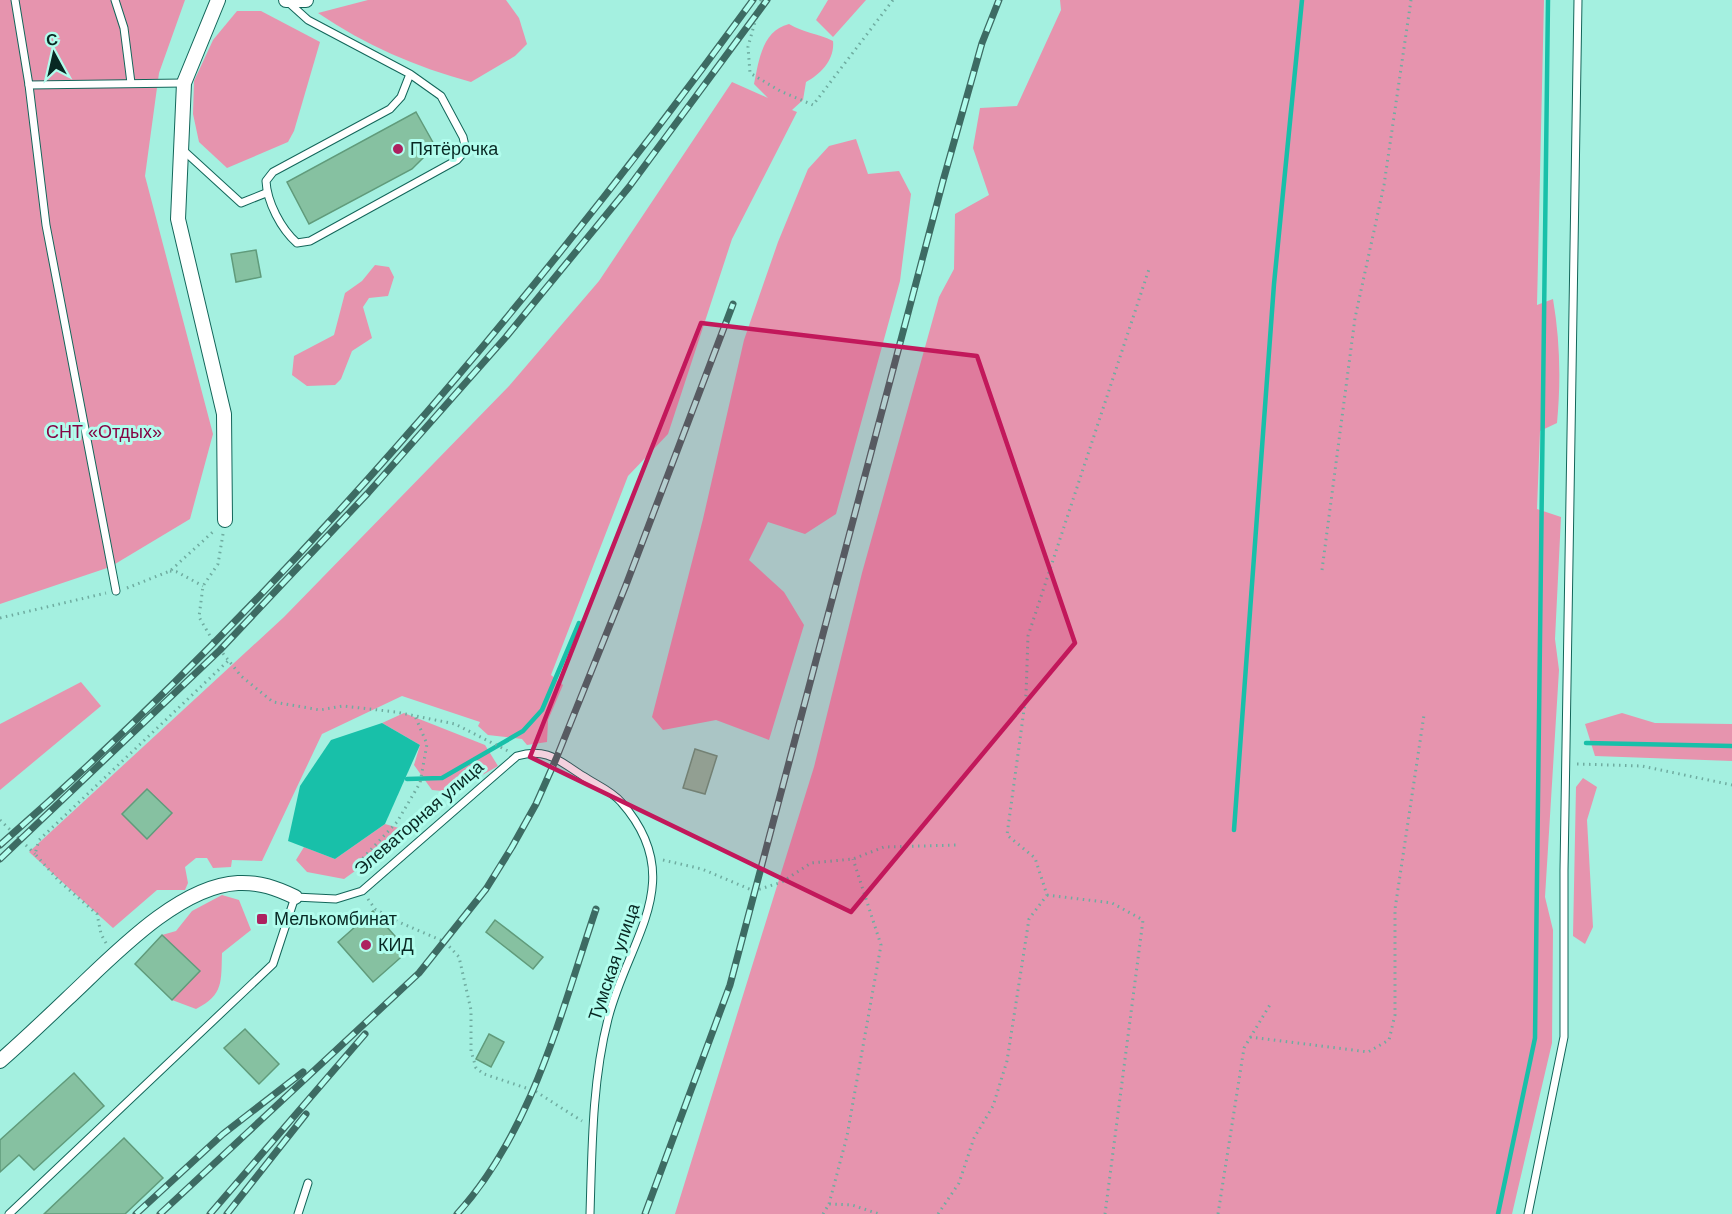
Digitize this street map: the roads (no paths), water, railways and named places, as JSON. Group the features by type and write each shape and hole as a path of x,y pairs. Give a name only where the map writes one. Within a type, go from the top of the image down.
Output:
{"street":[{"path":"218,0 184,83 179,146 178,219 224,414 225,520"},
{"path":"286,0 306,0"},
{"name":"Элеваторная улица","path":"0,1061 159,916 192,896 236,883 266,884 295,897"}],"lane":[{"path":"15,0 29,85 46,225 116,591"},
{"path":"115,0 124,28 131,83"},
{"path":"286,0 308,20 410,74 441,96 463,136 466,150 457,160 310,242 297,243 289,236 267,193 266,181 273,172 390,109 401,97 410,74"},
{"path":"1528,1214 1564,1037 1578,0"},
{"path":"29,85 184,83"},
{"path":"179,146 241,203 267,193"},
{"name":"Элеваторная улица","path":"295,897 336,899 362,891 517,756 529,752 546,753 620,800"},
{"name":"Тумская улица","path":"590,1214 598,1069 609,1017 648,914 654,875 644,837 620,800"},
{"path":"9,1214 273,964 295,897"},
{"path":"298,1214 308,1183"}],"waterway":[{"path":"1234,830 1274,284 1302,0"},
{"path":"1498,1214 1535,1038 1548,0"},
{"path":"407,779 442,778 523,731 542,710 579,623"},
{"path":"1586,743 1732,746"}],"railway":[{"path":"0,845 105,750 206,651 305,548 400,443 582,225 753,0"},
{"path":"0,859 220,650 368,493 506,337 629,187 767,0"},
{"path":"645,1214 730,985 943,181 982,43 999,0"},
{"path":"160,1214 419,973 486,889 536,804 556,759 626,585 733,304"},
{"path":"457,1214 483,1182 525,1109 542,1069 596,909"},
{"path":"210,1214 365,1034"},
{"path":"136,1214 223,1134 303,1072"},
{"path":"227,1214 306,1114"}],"place":[{"name":"Пятёрочка","path":"398,149"},
{"name":"Мелькомбинат","path":"262,919"},
{"name":"КИД","path":"366,945"}],"park label":[{"name":"СНТ «Отдых»","path":"104,432"}]}
